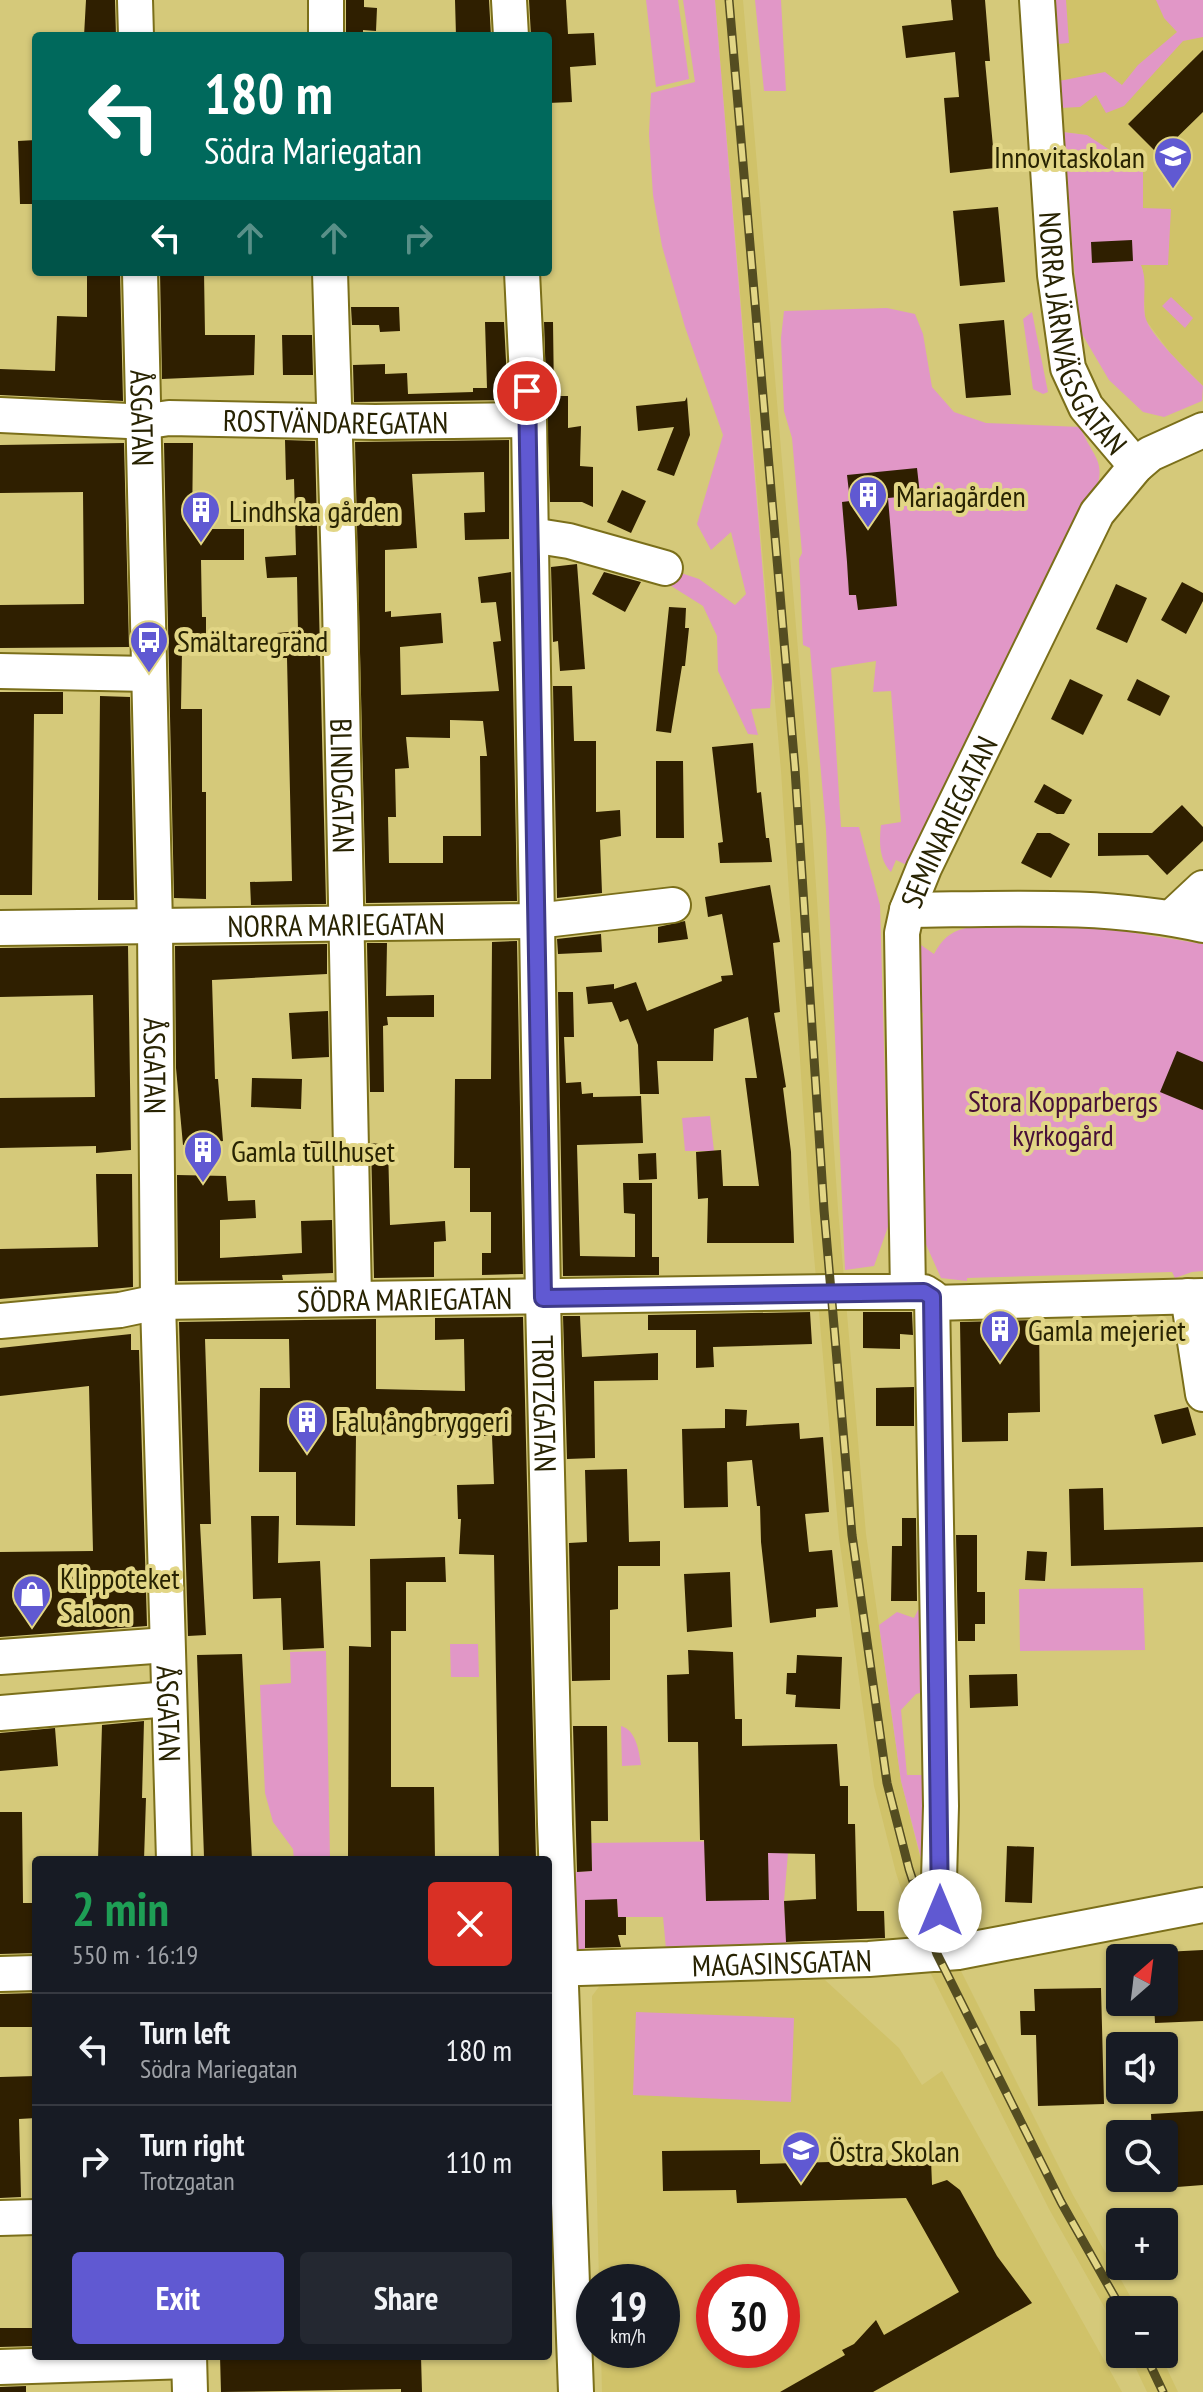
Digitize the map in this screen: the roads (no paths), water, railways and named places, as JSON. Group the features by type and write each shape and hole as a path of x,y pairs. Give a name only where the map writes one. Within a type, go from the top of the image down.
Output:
{"street":[{"path":"135,0 136,32"},
{"path":"326,0 326,32"},
{"path":"509,0 511,32"},
{"name":"NORRA JÄRNVÄGSGATAN","path":"1037,0 1055,275 1068,368 1086,407 1136,466"},
{"name":"ÅSGATAN","path":"140,276 135,421 149,674 155,926 143,1306 167,1645 174,1856"},
{"name":"BLINDGATAN","path":"330,276 336,422 354,1299"},
{"name":"TROTZGATAN","path":"522,276 529,420 555,1824 555,1969 576,2392"},
{"name":"ROSTVÄNDAREGATAN","path":"0,415 135,421 169,418 336,422 529,420"},
{"name":"SEMINARIEGATAN","path":"937,1954 941,1806 902,933 907,910 941,831 1097,513 1150,454 1203,430"},
{"path":"531,535 569,541 665,568"},
{"path":"0,671 149,674"},
{"path":"907,910 1035,908 1106,911 1187,921 1203,888"},
{"name":"NORRA MARIEGATAN","path":"0,928 536,921 673,905"},
{"path":"1196,1296 1203,1394"},
{"name":"SÖDRA MARIEGATAN","path":"0,1321 143,1306 354,1299 1196,1296"},
{"path":"0,1657 167,1645"},
{"path":"0,1713 169,1699"},
{"name":"MAGASINSGATAN","path":"555,1969 937,1954 994,1947 1203,1905"},
{"path":"0,1974 32,1973"},
{"path":"0,2218 32,2217"},
{"path":"0,2367 122,2362 190,2370"},
{"path":"0,2367 190,2370"}],"railway":[{"path":"729,0 795,769 824,1210 852,1535 887,1783 909,1869 937,1954 1061,2202 1114,2296"},
{"path":"1152,2368 1163,2392"}],"place":[{"name":"Innovitaskolan","path":"1173,190"},
{"name":"Mariagården","path":"868,529"},
{"name":"Lindhska gården","path":"201,544"},
{"name":"Smältaregränd","path":"149,674"},
{"name":"Gamla tullhuset","path":"203,1184"},
{"name":"Gamla mejeriet","path":"1000,1363"},
{"name":"Falu ångbryggeri","path":"307,1454"},
{"name":"Klippoteket Saloon","path":"32,1628"},
{"name":"Östra Skolan","path":"801,2184"}],"park label":[{"name":"Stora Kopparbergs kyrkogård","path":"1063,1117"}]}
